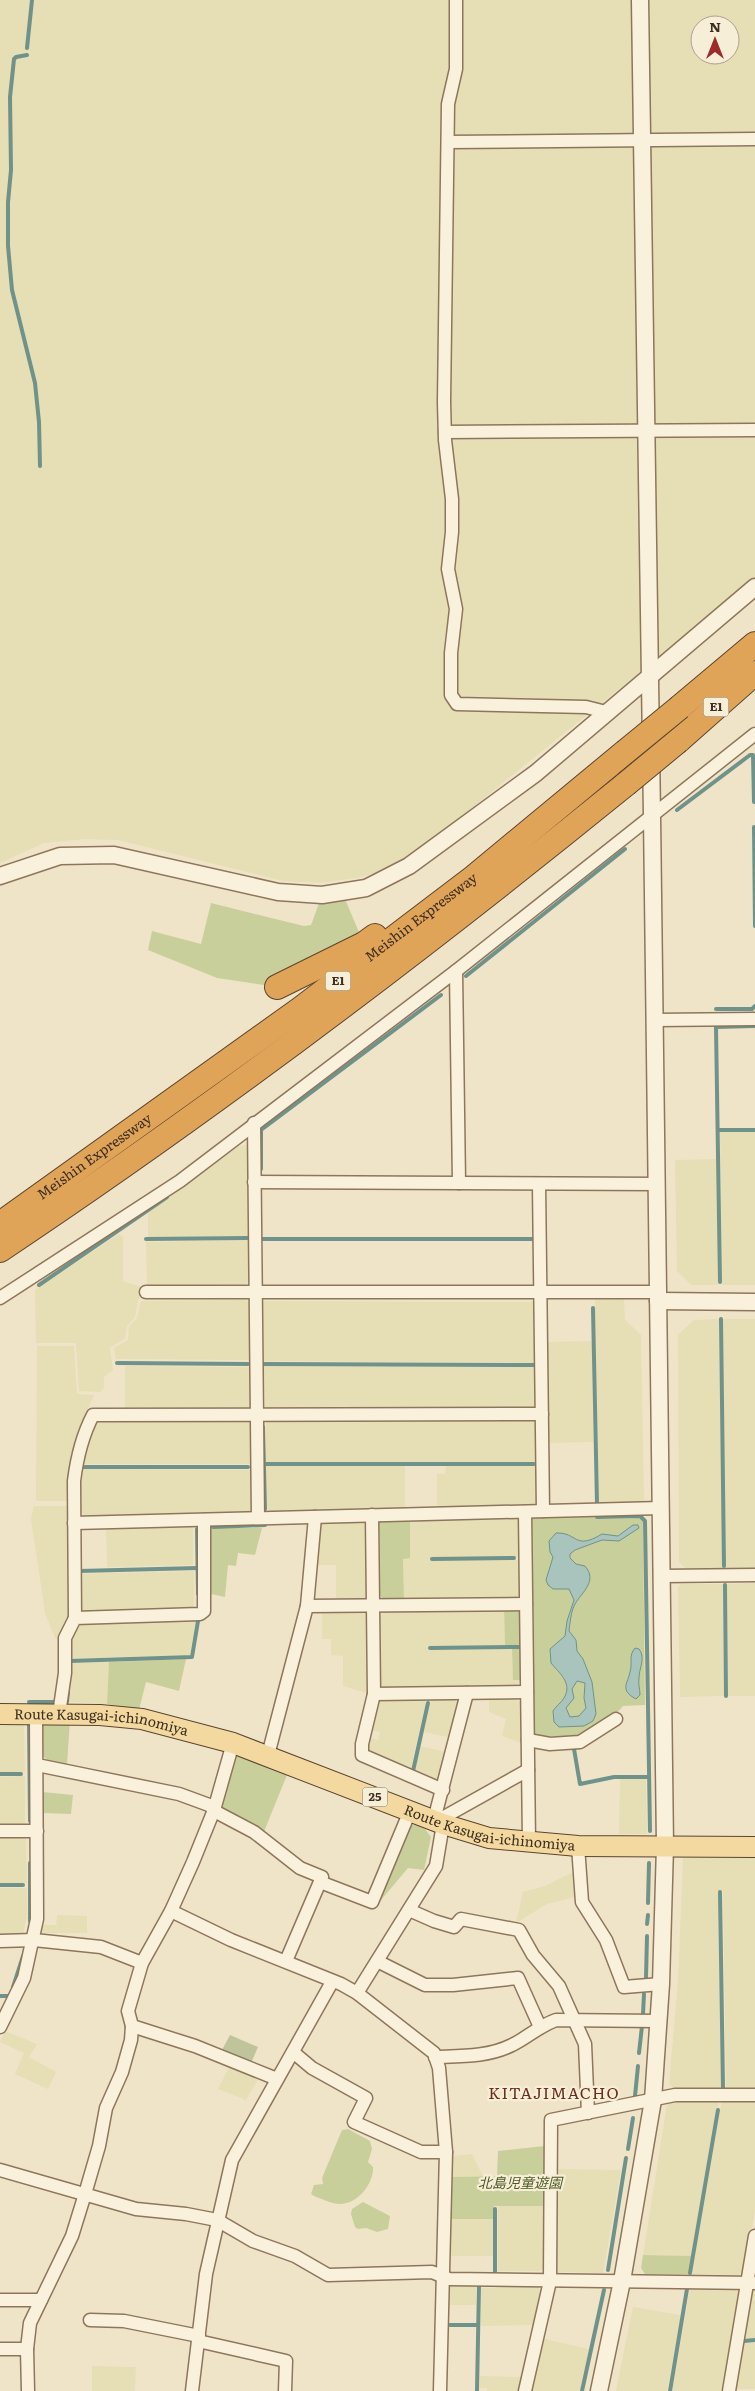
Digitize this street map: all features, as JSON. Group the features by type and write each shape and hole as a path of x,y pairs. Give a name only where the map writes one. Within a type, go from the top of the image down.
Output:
{"highway":[{"name":"Meishin Expressway","path":"0,1224 292,1016 474,877 755,644"},
{"name":"Meishin Expressway","path":"0,1250 190,1118 341,1006 540,854 678,741 755,673"},
{"path":"277,987 364,944 432,894 474,877"}],"main road":[{"name":"Route Kasugai-ichinomiya","path":"0,1714 100,1715 142,1719 233,1743 268,1755 438,1822 489,1838 578,1846 755,1847"}],"street":[{"path":"456,0 456,69 448,104 445,432 452,499 452,532 448,569 456,609 451,652 451,695 457,704 586,707 606,712"},
{"path":"599,2391 622,2281 653,2100 661,1984 665,1846 640,0"},
{"path":"448,142 755,140"},
{"path":"445,432 755,430"},
{"path":"0,876 60,856 91,854 114,856 278,892 322,895 366,888 416,861 536,773 755,587"},
{"path":"0,1298 180,1181 456,971 754,737"},
{"path":"456,971 459,1183"},
{"path":"655,1020 755,1019"},
{"path":"254,1123 258,1518"},
{"path":"254,1182 657,1184"},
{"path":"539,1184 543,1511"},
{"path":"146,1292 540,1292 755,1302"},
{"path":"59,1714 65,1673 65,1638 75,1618 74,1523 76,1462 85,1430 93,1415 542,1414"},
{"path":"74,1523 661,1508"},
{"path":"525,1512 529,1843"},
{"path":"372,1515 374,1694 362,1744 362,1755 443,1790"},
{"path":"268,1755 307,1606 315,1517"},
{"path":"75,1618 200,1614 204,1611 204,1520"},
{"path":"662,1576 755,1574"},
{"path":"307,1606 526,1604"},
{"path":"374,1694 527,1692"},
{"path":"357,1993 436,1866 438,1822 443,1790 467,1693"},
{"path":"0,2027 24,1978 34,1940 37,1919 36,1714"},
{"path":"528,1740 550,1744 580,1742 616,1719"},
{"path":"28,2391 27,2348 30,2323 72,2236 99,2146 106,2108 122,2072 131,2040 132,2026 128,2011 142,1962 171,1911 214,1810 233,1743"},
{"path":"37,1765 179,1794 209,1805 214,1810 254,1832 300,1868 322,1877 286,1962"},
{"path":"438,1822 528,1770"},
{"path":"320,1882 372,1902 410,1811"},
{"path":"0,1831 37,1831"},
{"path":"578,1846 582,1902 606,1940 624,1987 661,1984"},
{"path":"409,1910 454,1927 461,1919 519,1930 533,1954 559,1986 585,2044 588,2113"},
{"path":"171,1911 231,1940 341,1984 357,1993 434,2053 439,2068 446,2152 441,2276 440,2391"},
{"path":"0,1941 34,1940 101,1947 142,1962"},
{"path":"377,1961 425,1985 453,1985 518,1978 540,2027"},
{"path":"192,2391 206,2274 232,2160 332,1982"},
{"path":"435,2057 483,2055 512,2046 540,2027 556,2020 658,2021"},
{"path":"132,2026 196,2046 277,2079"},
{"path":"292,2052 312,2068 366,2098 354,2122 421,2152 446,2152"},
{"path":"525,2391 550,2281 551,2120 675,2095 755,2095"},
{"path":"0,2170 136,2209 186,2214 217,2220 253,2242 296,2256 328,2275 432,2272 449,2279 751,2283"},
{"path":"729,2391 751,2283 755,2236"},
{"path":"0,2300 41,2300"},
{"path":"90,2320 124,2322 199,2338 286,2361 285,2391"},
{"path":"0,2349 27,2348"}],"shaded area":[{"path":"0,0 755,0 755,579 447,828 395,864 378,872 362,877 321,883 283,881 118,840 85,839 44,843 0,863"},
{"path":"755,1131 755,1285 722,1285 720,1132"},
{"path":"248,1145 250,1236 148,1237 148,1213 239,1146"},
{"path":"716,1159 718,1285 691,1285 677,1271 675,1160"},
{"path":"119,1234 123,1237 123,1281 142,1287 142,1296 138,1300 135,1317 127,1326 125,1338 110,1348 113,1370 104,1377 104,1388 100,1392 79,1391 76,1343 36,1343 35,1290"},
{"path":"250,1240 250,1281 246,1284 147,1286 146,1242"},
{"path":"624,1299 625,1320 641,1335 644,1500 640,1504 599,1505 595,1300"},
{"path":"246,1300 250,1304 251,1360 116,1359 114,1348 128,1340 129,1326 137,1318 141,1301"},
{"path":"263,1302 533,1302 535,1304 535,1363 264,1361"},
{"path":"719,1319 723,1568 685,1568 679,1562 678,1335 694,1320"},
{"path":"723,1319 755,1319 755,1568 726,1568"},
{"path":"592,1341 593,1442 547,1443 545,1342"},
{"path":"37,1346 74,1346 77,1394 94,1395 79,1429 71,1458 71,1501 36,1501"},
{"path":"125,1366 251,1367 252,1407 248,1410 125,1410"},
{"path":"264,1366 535,1367 536,1408 265,1409"},
{"path":"248,1420 252,1425 253,1464 79,1464 96,1421"},
{"path":"532,1420 537,1425 537,1462 266,1462 266,1421"},
{"path":"266,1466 405,1466 405,1508 269,1511 267,1508"},
{"path":"446,1466 537,1466 537,1501 531,1506 437,1508 437,1474 445,1474"},
{"path":"78,1469 253,1470 253,1507 248,1512 85,1517 78,1505"},
{"path":"34,1506 71,1506 69,1615 60,1641 55,1638 45,1613 31,1519"},
{"path":"514,1518 520,1522 520,1557 432,1558 431,1560 520,1560 520,1594 515,1599 404,1600 403,1558 410,1558 410,1519"},
{"path":"323,1519 362,1519 365,1523 366,1602 336,1602 336,1565 314,1565 318,1525"},
{"path":"193,1524 193,1565 107,1567 106,1527"},
{"path":"194,1571 194,1606 191,1610 81,1613 77,1574"},
{"path":"755,1583 755,1696 728,1696 727,1584"},
{"path":"681,1584 723,1584 724,1696 680,1697 678,1587"},
{"path":"504,1609 505,1645 428,1647 428,1650 512,1649 513,1680 520,1680 515,1688 387,1690 381,1685 380,1616 386,1611"},
{"path":"364,1610 366,1612 367,1693 343,1686 343,1656 331,1655 331,1639 322,1639 322,1611"},
{"path":"196,1620 190,1655 70,1659 69,1642 78,1623"},
{"path":"109,1662 107,1704 69,1702 73,1663"},
{"path":"378,1700 426,1701 410,1771 368,1753 366,1745 368,1737 378,1740 380,1732 370,1730"},
{"path":"431,1700 456,1700 459,1704 452,1738 424,1732"},
{"path":"489,1700 515,1700 521,1702 521,1743 502,1736 506,1719 489,1712"},
{"path":"24,1720 25,1772 0,1772 0,1721"},
{"path":"420,1746 447,1752 441,1779 436,1781 414,1773"},
{"path":"25,1776 25,1826 0,1826 0,1777"},
{"path":"620,1779 646,1779 647,1834 619,1834"},
{"path":"0,1836 26,1836 27,1883 0,1883"},
{"path":"687,1854 755,1854 755,2089 726,2089 723,1891 719,1892 722,2089 674,2089 669,2084 678,1982 683,1858"},
{"path":"571,1873 574,1875 575,1897 547,1904 516,1923 523,1892 545,1886"},
{"path":"0,1888 27,1888 27,1917 23,1934 0,1934"},
{"path":"57,1915 87,1916 87,1933 42,1933 42,1925 56,1925"},
{"path":"5,2031 37,2044 29,2057 56,2072 48,2089 15,2074 24,2053 0,2042"},
{"path":"231,2063 260,2076 246,2100 218,2089"},
{"path":"675,2100 719,2100 692,2256 643,2255 667,2105"},
{"path":"722,2100 755,2100 755,2210 745,2269 738,2275 692,2274"},
{"path":"472,2154 483,2176 452,2177 452,2156"},
{"path":"555,2169 621,2170 603,2273 559,2272 554,2268"},
{"path":"498,2206 545,2206 545,2267 540,2271 498,2271"},
{"path":"450,2219 493,2219 493,2256 448,2256"},
{"path":"452,2284 476,2284 476,2305 449,2305 449,2288"},
{"path":"536,2284 540,2290 533,2325 481,2326 481,2288 497,2288 497,2285"},
{"path":"690,2288 736,2288 740,2292 723,2391 672,2391"},
{"path":"755,2289 755,2339 742,2339 750,2294"},
{"path":"633,2307 681,2315 667,2391 616,2391"},
{"path":"540,2338 589,2349 580,2391 529,2391"},
{"path":"741,2343 755,2343 755,2389 737,2389 734,2385"},
{"path":"92,2366 136,2367 135,2391 92,2391"},
{"path":"480,2376 522,2377 519,2391 487,2391 487,2388 480,2388"}],"green space":[{"path":"342,892 364,944 277,987 217,978 148,950 152,931 201,944 211,903 304,926 311,925 322,895"},
{"path":"533,1516 595,1516 596,1519 639,1518 643,1522 645,1705 623,1706 616,1714 577,1737 532,1736 530,1521"},
{"path":"383,1519 410,1519 410,1558 403,1559 404,1600 385,1600 380,1596 379,1523"},
{"path":"210,1528 262,1528 255,1555 238,1553 236,1566 228,1565 225,1597 211,1594"},
{"path":"504,1609 516,1609 521,1614 520,1645 505,1645"},
{"path":"520,1648 520,1680 513,1680 512,1649"},
{"path":"186,1659 179,1691 146,1682 139,1710 107,1704 109,1662"},
{"path":"70,1720 67,1765 48,1761 43,1756 43,1722"},
{"path":"234,1752 289,1770 263,1834 217,1807"},
{"path":"43,1792 73,1795 71,1814 43,1813"},
{"path":"416,1824 425,1829 431,1837 424,1870 408,1868 381,1900 380,1897 409,1827"},
{"path":"230,2035 258,2047 251,2063 222,2050"},
{"path":"348,2129 370,2141 372,2149 368,2162 373,2167 373,2173 368,2186 359,2197 347,2203 337,2204 311,2194 314,2185 323,2184 322,2178 342,2130"},
{"name":"北島児童遊園","path":"544,2146 545,2206 494,2206 493,2219 450,2219 452,2177 497,2176 498,2151"},
{"path":"363,2202 390,2216 388,2229 377,2232 355,2227 351,2214 352,2209"},
{"path":"643,2255 692,2256 689,2274 645,2274 641,2268"}],"water":[{"path":"633,1525 638,1525 639,1528 619,1541 602,1540 575,1550 570,1554 570,1558 576,1564 585,1566 589,1571 590,1577 588,1586 574,1607 569,1631 576,1640 577,1651 583,1659 592,1682 596,1714 593,1721 584,1726 559,1727 554,1722 553,1711 564,1698 567,1688 564,1679 551,1663 550,1649 565,1636 567,1621 574,1600 569,1589 553,1589 548,1585 546,1580 553,1557 550,1552 549,1541 556,1533 563,1533 581,1541 593,1539 602,1534 618,1536","holes":["577,1681 585,1683 584,1698 586,1708 579,1716 570,1717 566,1708 574,1698 572,1689"]},
{"path":"635,1648 639,1649 642,1656 639,1674 640,1695 636,1699 626,1689 631,1669 631,1657"}],"waterway":[{"path":"27,48 32,0"},
{"path":"27,55 14,59 10,97 11,170 8,202 8,246 12,290 35,383 39,422 40,466"},
{"path":"677,810 750,755 753,755 754,802"},
{"path":"754,827 755,926"},
{"path":"466,976 625,849"},
{"path":"261,1169 261,1130 441,995"},
{"path":"716,1009 752,1009 755,1006"},
{"path":"720,1282 716,1027 754,1026"},
{"path":"718,1130 755,1130"},
{"path":"39,1285 167,1197"},
{"path":"146,1239 247,1238"},
{"path":"261,1239 532,1239"},
{"path":"593,1308 597,1504"},
{"path":"721,1319 724,1566"},
{"path":"117,1363 248,1364"},
{"path":"263,1364 534,1365"},
{"path":"263,1427 265,1509"},
{"path":"264,1464 534,1464"},
{"path":"81,1467 248,1467"},
{"path":"597,1517 640,1516 645,1521 650,1831"},
{"path":"213,1527 265,1524"},
{"path":"197,1529 198,1594"},
{"path":"432,1559 514,1558"},
{"path":"79,1571 198,1568"},
{"path":"725,1585 726,1696"},
{"path":"70,1665 70,1661 192,1657 198,1621"},
{"path":"430,1648 519,1647"},
{"path":"67,1702 68,1692"},
{"path":"29,1702 54,1702"},
{"path":"413,1771 428,1703"},
{"path":"29,1720 30,1821"},
{"path":"574,1749 580,1784 614,1777 649,1777"},
{"path":"0,1774 21,1774"},
{"path":"30,1863 30,1921"},
{"path":"648,1903 649,1863"},
{"path":"0,1885 23,1885"},
{"path":"720,1892 723,2088"},
{"path":"647,1924 648,1915"},
{"path":"646,1978 647,1936"},
{"path":"13,1987 23,1956"},
{"path":"643,2014 644,1994"},
{"path":"0,1996 9,1996"},
{"path":"639,2053 642,2026"},
{"path":"635,2096 638,2066"},
{"path":"690,2273 718,2110"},
{"path":"628,2149 633,2118"},
{"path":"608,2270 626,2158"},
{"path":"495,2209 495,2272"},
{"path":"477,2391 479,2286"},
{"path":"670,2391 687,2289"},
{"path":"582,2391 604,2290"},
{"path":"450,2325 478,2325"},
{"path":"744,2341 755,2340"}],"district":[{"name":"KITAJIMACHO","path":"554,2093"}]}
